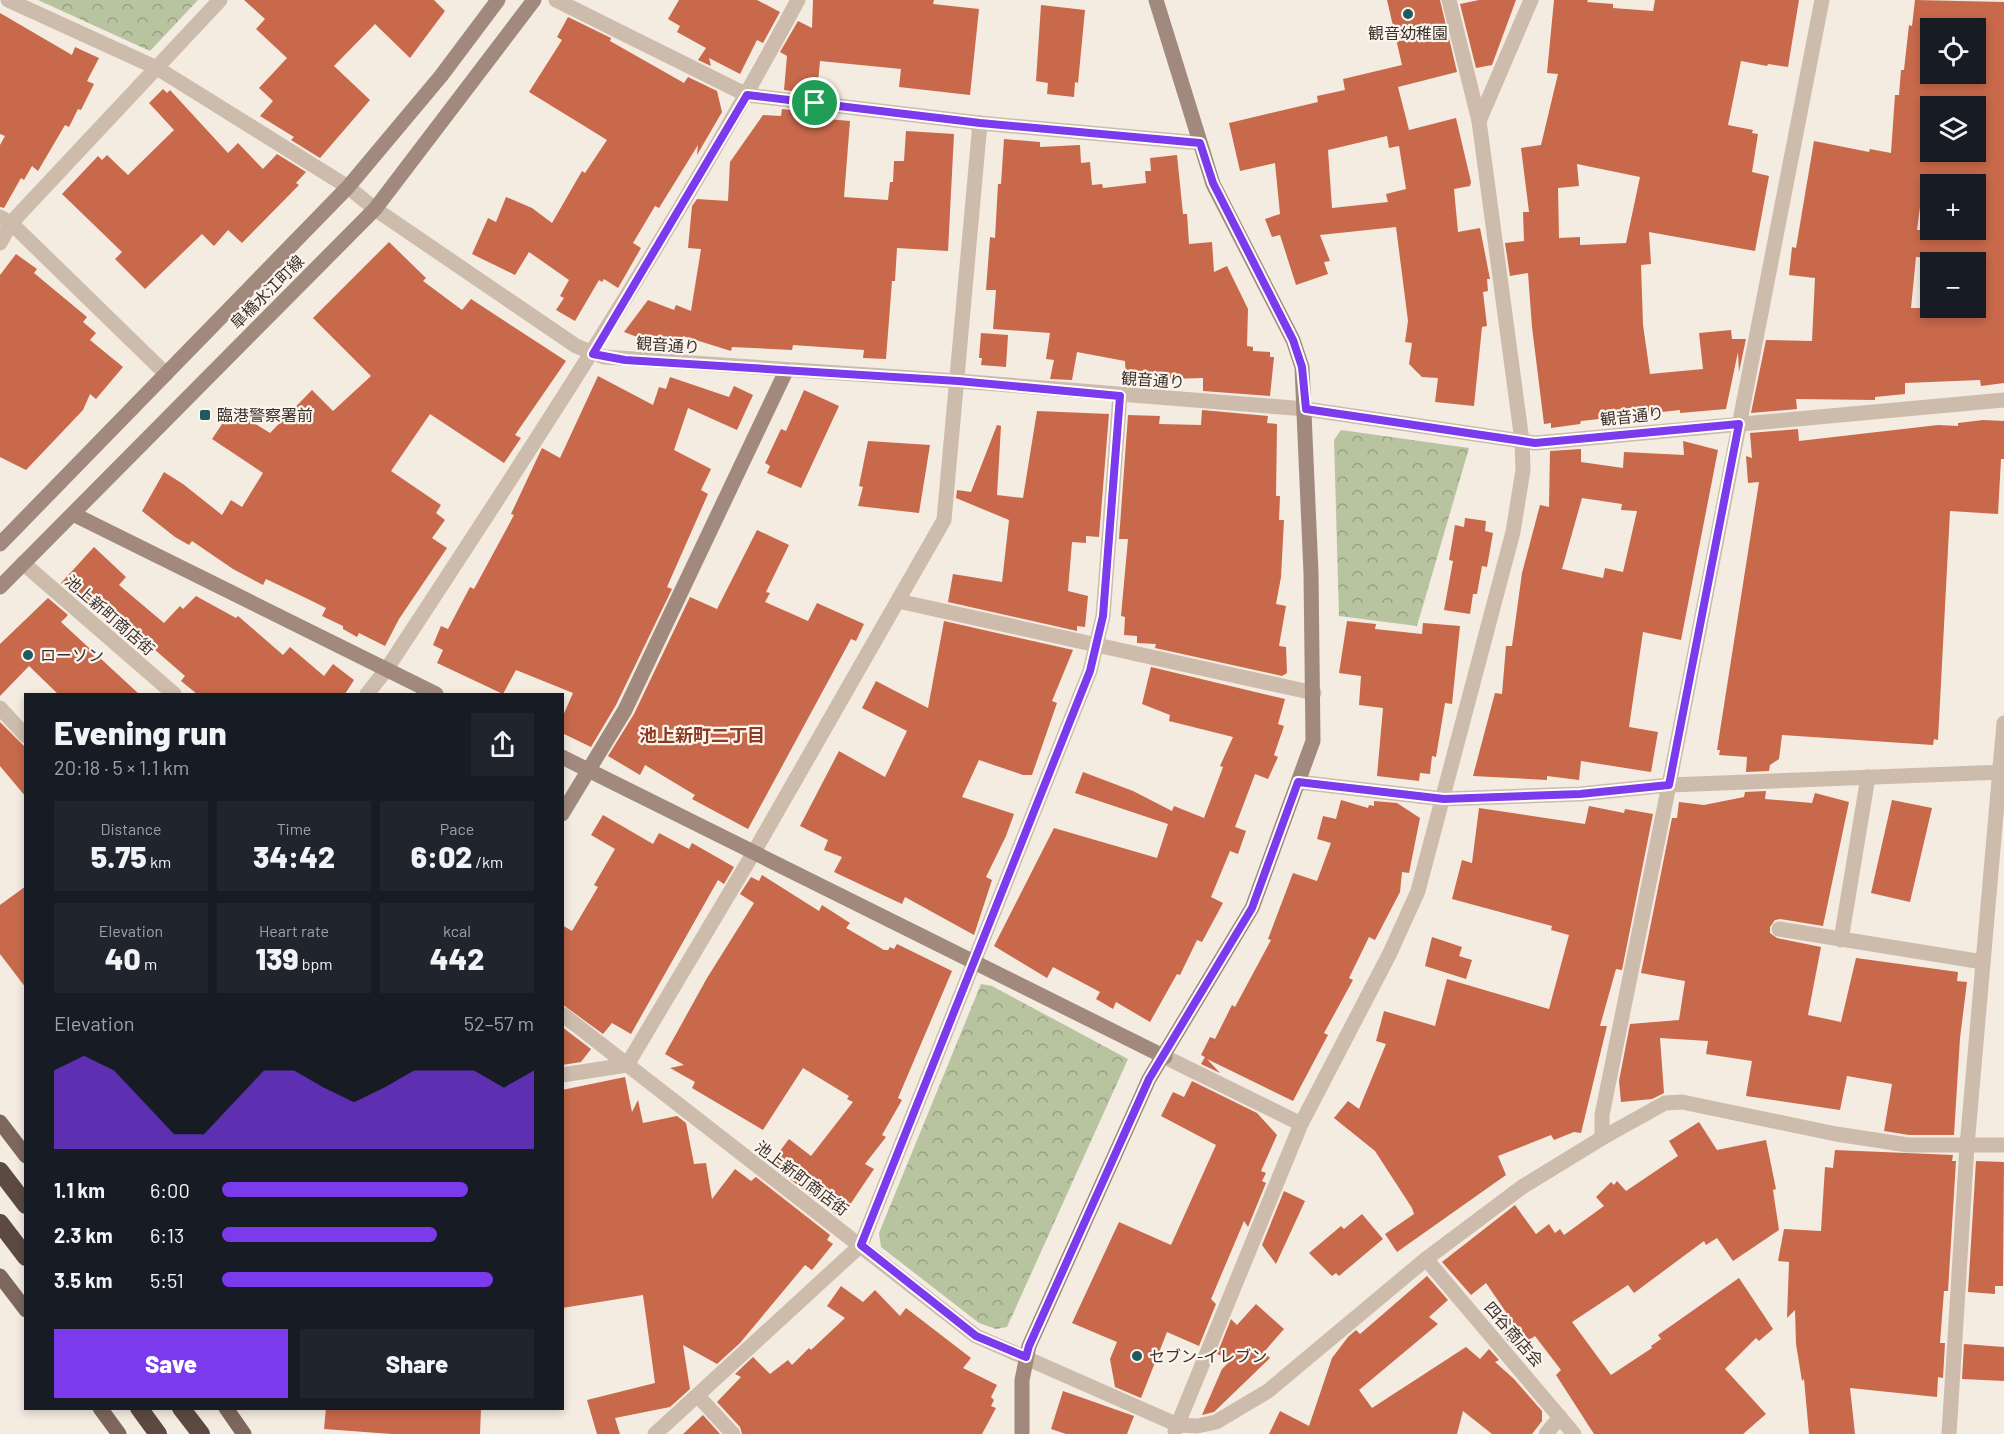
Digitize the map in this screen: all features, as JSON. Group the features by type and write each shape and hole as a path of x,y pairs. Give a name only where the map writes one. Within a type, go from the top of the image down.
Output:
{"highway":[{"path":"0,1171 24,1202"},
{"path":"0,1223 24,1254"},
{"path":"140,1410 158,1434"},
{"path":"183,1410 201,1434"}],"main road":[{"path":"0,1122 24,1153"},
{"path":"0,1276 24,1307"},
{"path":"100,1410 118,1434"},
{"path":"227,1410 244,1434"}],"street":[{"name":"観音通り","path":"8,0 157,68 348,187 375,209 576,346 593,354 625,360 958,381 1120,396 1306,409 1540,443 2004,400"},
{"path":"0,243 6,220 157,68 220,0"},
{"name":"皐橋水江町線","path":"0,544 348,187 441,76 498,0"},
{"name":"皐橋水江町線","path":"0,587 375,209 534,0"},
{"path":"556,0 747,95 980,123 1200,143"},
{"path":"368,693 386,670 593,354 747,95 798,0"},
{"path":"1022,1434 1022,1380 1026,1357 1115,1150 1149,1079 1165,1057 1252,908 1313,741 1314,693 1306,409 1302,367 1293,340 1213,183 1156,0"},
{"path":"1175,1429 1301,1124 1389,953 1418,891 1513,532 1523,470 1521,441 1479,121 1449,0"},
{"path":"1479,121 1531,0"},
{"path":"1602,1138 1602,1115 1669,785 1822,0"},
{"path":"564,1075 627,1065 754,852 944,520 980,123"},
{"path":"6,220 166,374"},
{"path":"564,811 590,770 634,691 786,371"},
{"path":"655,1434 861,1245 1090,671 1103,616 1120,396"},
{"path":"73,514 434,693"},
{"name":"池上新町商店街","path":"23,563 173,693"},
{"path":"898,601 1314,693"},
{"path":"0,708 24,734"},
{"path":"1949,1434 1967,1146 2002,772 2004,723"},
{"path":"564,757 1301,1124"},
{"path":"1298,782 1444,799 1580,794 1669,785 2002,772"},
{"path":"1840,940 1868,777"},
{"path":"1779,929 1983,962"},
{"name":"池上新町商店街","path":"564,1016 976,1336 1026,1357 1175,1429"},
{"path":"1175,1429 1216,1422 1268,1391 1426,1259 1522,1187 1665,1103 1682,1102 1870,1140 1908,1145 2004,1144"},
{"name":"四谷商店会","path":"1426,1259 1574,1434"},
{"path":"698,1396 734,1434"},
{"path":"1546,1434 1560,1417"}],"green space":[{"path":"38,0 198,0 150,51"},
{"path":"1341,430 1469,448 1417,626 1339,616 1334,440"},
{"path":"981,984 992,986 1128,1059 1007,1327 996,1329 979,1323 881,1247 879,1233"}],"building":[{"path":"244,0 434,0 445,11 410,58 375,24 334,66 370,100 320,158 291,140 294,137 260,116 273,101 259,88 287,58 256,29 265,19"},
{"path":"679,0 757,0 780,12 763,43 757,40 740,74 709,58 711,66 698,60 706,48 677,32 680,26 668,19"},
{"path":"813,0 934,0 933,4 979,9 970,95 899,87 901,69 820,61 817,94 784,90 787,56 780,52 798,21 812,28"},
{"path":"1387,0 1440,0 1457,72 1398,87 1409,130 1456,118 1471,182 1470,186 1454,189 1458,232 1480,228 1490,279 1487,279 1488,291 1483,292 1487,326 1482,327 1474,406 1435,402 1438,378 1422,377 1409,364 1412,343 1405,342 1408,321 1396,227 1320,235 1330,261 1324,262 1328,274 1296,285 1280,235 1272,237 1265,219 1280,214 1275,163 1240,171 1229,123 1318,102 1317,96 1345,90 1343,79 1402,65","holes":["1387,136 1389,148 1399,146 1406,189 1386,194 1388,202 1332,208 1328,150"]},
{"path":"1479,0 1516,0 1492,65 1476,68 1460,4"},
{"path":"1554,0 1588,0 1587,2 1613,4 1613,8 1653,11 1655,0 1799,0 1788,67 1741,61 1728,125 1753,130 1752,133 1758,134 1752,172 1769,176 1755,251 1649,232 1651,264 1641,265 1643,325 1650,374 1703,369 1699,333 1731,330 1732,339 1746,339 1739,372 1738,352 1726,409 1680,413 1680,410 1581,421 1580,424 1551,428 1551,423 1544,424 1528,273 1510,276 1505,243 1524,241 1523,212 1529,212 1521,148 1541,145 1558,74 1547,73","holes":["1577,164 1640,177 1626,243 1580,245 1580,237 1559,238 1558,188 1579,186"]},
{"path":"1915,0 2004,2 2004,383 1981,386 1980,380 1905,383 1905,394 1875,397 1875,400 1796,399 1797,409 1751,413 1766,340 1812,341 1815,278 1789,275 1792,247 1796,248 1814,141 1869,152 1870,149 1891,153 1895,95 1899,95 1901,70 1904,70 1909,25 1912,26"},
{"path":"1041,5 1085,10 1078,83 1075,82 1074,97 1047,94 1048,83 1036,81"},
{"path":"0,13 72,55 75,47 99,58 87,81 94,84 81,110 78,109 69,127 65,125 38,171 32,166 24,180 21,178 4,208 0,207 0,145 5,136 0,134"},
{"path":"568,17 611,38 610,41 684,83 688,77 717,91 722,112 697,155 698,145 659,208 655,206 633,243 641,248 618,288 604,279 602,282 599,280 575,321 556,310 564,298 560,296 569,280 529,252 515,275 472,254 488,218 496,222 506,197 532,208 552,223 582,171 585,173 607,140 529,92 562,40 557,37"},
{"path":"163,89 167,93 170,90 228,153 238,143 263,169 277,154 306,172 296,183 299,185 242,243 228,230 214,246 202,234 145,289 115,259 122,252 62,194 98,156 102,160 107,155 128,175 174,130 149,103"},
{"path":"782,109 815,113 815,118 850,121 844,197 888,200 890,182 893,182 894,161 904,161 906,131 954,134 948,251 897,248 886,359 863,358 864,350 793,345 792,350 732,347 731,351 683,336 677,352 624,332 648,300 674,310 676,305 691,311 701,249 688,248 692,206 697,199 728,201 730,162 763,115 781,116"},
{"path":"1004,139 1040,142 1040,147 1080,145 1081,163 1090,162 1092,185 1102,184 1103,188 1146,183 1145,171 1151,171 1150,158 1177,155 1183,214 1187,214 1189,244 1212,242 1214,272 1227,266 1248,309 1247,346 1253,347 1253,351 1270,352 1270,357 1274,357 1270,396 1203,391 1203,378 1169,379 1169,375 1126,377 1125,361 1077,352 1072,380 1050,379 1054,360 1046,359 1050,333 993,329 996,290 986,290 990,237 995,238 998,184 1001,184"},
{"path":"389,242 426,278 423,281 462,310 471,299 566,361 515,435 521,438 504,463 430,414 391,471 441,505 436,513 445,520 432,538 447,548 399,619 385,646 359,633 357,637 343,629 343,626 322,616 326,608 266,579 263,585 233,569 192,541 189,545 142,511 164,472 222,515 231,500 242,507 263,473 212,439 232,409 270,433 312,390 333,411 371,376 313,318"},
{"path":"16,254 37,269 34,273 87,317 83,322 96,333 90,340 123,367 96,399 90,394 83,410 26,470 0,457 0,275"},
{"path":"981,333 1008,335 1006,367 981,365 982,358 979,358"},
{"path":"598,376 653,405 659,387 666,389 670,377 729,397 734,386 753,395 737,430 688,408 674,450 711,469 701,490 708,494 667,587 672,589 616,705 591,747 564,734 564,713 573,693 516,670 504,693 501,693 437,663 443,650 433,645 441,626 448,629 470,587 474,589 514,515 511,514 542,448 560,458"},
{"path":"804,390 839,406 801,488 767,473 770,466 765,463 781,429 786,431"},
{"path":"1202,410 1268,416 1267,423 1277,424 1276,496 1280,496 1279,520 1284,520 1281,577 1276,604 1286,606 1279,646 1286,647 1287,673 1282,676 1155,648 1156,644 1137,643 1137,636 1124,635 1125,617 1121,616 1128,539 1119,539 1128,415 1160,416 1159,424 1201,425"},
{"path":"1037,411 1109,414 1099,537 1086,536 1086,543 1072,542 1068,591 1088,596 1085,627 1077,626 1077,631 948,602 953,574 1002,582 1009,520 956,498 957,490 971,492 997,425 1001,426 997,495 1023,498"},
{"path":"1983,420 2004,421 2004,459 2001,459 1998,514 1950,511 1938,740 1934,739 1933,745 1782,735 1779,759 1770,765 1769,771 1746,772 1747,757 1719,755 1720,750 1717,750 1759,482 1748,483 1746,456 1752,458 1750,433 1798,429 1799,441 1938,425 1958,426 1958,423"},
{"path":"868,441 930,445 919,513 858,506 863,487 859,486"},
{"path":"1683,441 1718,450 1681,640 1643,632 1629,727 1658,732 1651,772 1581,761 1579,780 1547,776 1547,780 1473,776 1495,693 1502,694 1506,646 1512,646 1522,573 1540,505 1549,507 1550,451 1581,449 1581,462 1623,468 1624,452 1684,455","holes":["1582,498 1622,504 1621,510 1637,511 1623,572 1605,568 1603,578 1562,569"]},
{"path":"1465,518 1486,521 1485,531 1493,533 1487,567 1482,566 1477,594 1473,594 1470,614 1444,610 1453,561 1449,560 1455,525 1464,527"},
{"path":"757,530 789,545 766,592 770,593 765,602 808,621 817,603 864,624 856,641 851,639 748,829 692,799 695,795 645,765 640,775 608,756 634,714 690,597 717,609"},
{"path":"94,547 126,577 119,585 164,623 180,606 183,609 196,596 236,618 238,616 283,655 290,647 324,676 333,664 354,680 346,693 196,693 181,681 185,676 146,642 141,647 83,598 81,600 61,583"},
{"path":"48,598 68,615 61,622 138,693 57,693 29,666 0,696 0,644"},
{"path":"944,621 1073,650 1052,701 1057,703 1032,775 1023,775 979,760 962,797 1014,814 986,877 992,880 974,935 905,897 902,904 834,872 842,857 824,850 828,840 800,826 839,751 885,777 907,731 862,708 876,681 928,708"},
{"path":"1347,621 1376,624 1375,629 1422,634 1423,623 1460,626 1452,704 1445,703 1436,757 1432,756 1430,774 1420,773 1419,781 1377,776 1383,708 1359,705 1361,676 1339,673"},
{"path":"1151,667 1285,699 1278,724 1284,726 1274,755 1278,757 1268,779 1255,774 1235,827 1246,831 1238,854 1230,851 1211,897 1223,903 1202,942 1197,940 1180,975 1177,974 1150,1022 1116,1002 1113,1009 1096,999 1100,992 1053,967 1047,978 994,946 1054,828 1157,858 1168,824 1075,793 1083,772 1133,791 1172,811 1174,806 1204,818 1223,767 1220,766 1233,737 1169,721 1170,715 1142,704"},
{"path":"0,722 24,746 24,795 0,766"},
{"path":"1766,791 1765,799 1812,803 1815,793 1849,802 1823,926 1780,919 1775,920 1770,927 1770,933 1777,938 1821,947 1808,1015 1841,1022 1856,958 1958,972 1957,981 1967,982 1960,1038 1954,1135 1909,1135 1884,1131 1892,1084 1847,1076 1840,1110 1746,1096 1752,1061 1706,1054 1708,1041 1660,1038 1664,1093 1652,1099 1621,1102 1619,1081 1630,1024 1679,1020 1685,981 1641,973 1672,818 1677,818 1679,802 1704,805 1744,797 1745,792"},
{"path":"1341,800 1368,808 1369,805 1374,806 1374,801 1397,803 1420,818 1409,873 1402,872 1400,892 1375,940 1369,937 1349,978 1353,980 1324,1033 1328,1035 1293,1101 1207,1059 1220,1073 1201,1064 1205,1057 1201,1055 1210,1037 1215,1039 1232,1005 1235,1007 1271,940 1268,939 1293,873 1317,881 1331,843 1317,839 1323,816 1336,819"},
{"path":"1892,800 1932,808 1910,902 1871,893"},
{"path":"1589,806 1624,813 1625,809 1653,814 1622,970 1616,969 1600,1026 1607,1026 1581,1133 1574,1132 1554,1140 1551,1135 1498,1156 1506,1175 1397,1252 1385,1234 1414,1214 1412,1208 1375,1151 1334,1118 1348,1101 1359,1109 1386,1044 1376,1041 1384,1011 1435,1026 1447,979 1549,1009 1569,935 1551,930 1552,926 1452,899 1462,860 1472,863 1479,808 1585,824"},
{"path":"603,815 653,844 659,833 689,849 692,843 734,867 724,884 718,880 631,1034 612,1023 603,1034 564,1005 564,926 572,931 598,887 594,885 615,849 591,835"},
{"path":"762,875 819,911 822,905 850,923 846,928 884,950 890,947 894,949 897,944 952,971 898,1098 902,1100 882,1135 886,1137 865,1164 874,1169 841,1218 770,1164 789,1139 811,1156 853,1102 847,1099 849,1096 803,1068 763,1130 692,1088 695,1082 670,1068 684,1065 665,1054 707,978 754,903 740,894 751,877 759,881"},
{"path":"24,887 24,985 0,954 0,905"},
{"path":"1432,937 1462,947 1459,956 1472,960 1466,979 1425,966"},
{"path":"564,1029 591,1049 581,1062 564,1065"},
{"path":"625,1077 632,1112 638,1100 643,1123 677,1116 686,1123 694,1164 706,1163 712,1199 735,1169 751,1181 756,1177 830,1235 827,1240 833,1244 812,1270 805,1265 740,1343 717,1364 683,1345 690,1389 670,1407 615,1418 620,1434 597,1434 587,1400 655,1383 643,1295 564,1308 564,1090"},
{"path":"1192,1081 1257,1113 1277,1135 1261,1171 1266,1173 1262,1181 1266,1183 1248,1227 1244,1221 1211,1299 1216,1304 1199,1346 1167,1332 1141,1398 1115,1387 1110,1359 1117,1342 1072,1323 1119,1222 1171,1245 1216,1145 1161,1116 1173,1092 1184,1097"},
{"path":"1699,1122 1717,1150 1766,1140 1776,1189 1773,1190 1779,1230 1733,1261 1717,1238 1706,1245 1704,1241 1634,1293 1628,1285 1572,1322 1611,1375 1652,1348 1651,1346 1661,1339 1658,1335 1739,1278 1773,1329 1759,1341 1756,1338 1725,1369 1766,1414 1743,1434 1594,1434 1556,1375 1561,1370 1535,1336 1515,1349 1502,1334 1505,1330 1501,1324 1510,1318 1486,1283 1471,1295 1442,1262 1515,1205 1536,1234 1549,1224 1555,1233 1560,1229 1564,1235 1604,1206 1596,1197 1611,1182 1614,1185 1617,1181 1626,1191 1678,1156 1669,1141"},
{"path":"1835,1150 1953,1155 1952,1161 1956,1161 1948,1291 1944,1291 1940,1343 1945,1343 1943,1378 1938,1377 1937,1397 1850,1388 1855,1434 1809,1434 1804,1379 1802,1381 1796,1344 1795,1310 1787,1318 1789,1262 1778,1261 1784,1229 1821,1231 1825,1167 1833,1168"},
{"path":"1976,1161 2004,1162 2003,1286 1995,1286 1995,1294 1968,1292"},
{"path":"1284,1191 1305,1201 1276,1264 1262,1245"},
{"path":"1362,1214 1383,1239 1339,1276 1336,1273 1332,1276 1309,1253 1341,1226 1344,1229"},
{"path":"1427,1276 1448,1300 1429,1317 1438,1324 1359,1390 1372,1408 1466,1347 1480,1359 1489,1349 1499,1360 1495,1362 1514,1379 1542,1411 1542,1421 1532,1434 1492,1434 1463,1411 1457,1434 1269,1434 1280,1411 1309,1426 1332,1358 1348,1337 1356,1330 1360,1334"},
{"path":"841,1286 863,1302 875,1290 900,1316 906,1308 971,1358 963,1368 997,1385 991,1397 994,1400 991,1406 996,1408 982,1434 742,1434 740,1427 717,1402 741,1377 735,1374 753,1357 770,1374 788,1360 792,1365 809,1348 811,1350 845,1318 827,1306"},
{"path":"1256,1304 1284,1329 1264,1352 1270,1358 1214,1412 1202,1415 1222,1369 1231,1360 1217,1354 1231,1319 1237,1325"},
{"path":"1964,1344 2004,1347 2004,1381 1962,1379"},
{"path":"1063,1391 1134,1416 1127,1434 1066,1434 1051,1429"},
{"path":"326,1410 481,1410 480,1434 392,1434 324,1429"},
{"path":"703,1415 720,1434 683,1434"}],"place":[{"name":"観音幼稚園","path":"1408,14"},
{"name":"臨港警察署前","path":"205,415"},
{"name":"ローソン","path":"28,655"},
{"name":"セブン-イレブン","path":"1137,1356"}],"district":[{"name":"池上新町二丁目","path":"702,736"}],"route":[{"path":"747,95 815,103 980,123 1200,143 1213,183 1293,340 1302,367 1306,409 1535,443 1739,424 1669,785 1580,794 1444,799 1298,782 1252,908 1165,1057 1149,1079 1115,1150 1026,1357 976,1336 861,1245 1090,671 1103,616 1120,396 958,381 625,360 593,354 747,95"}]}
